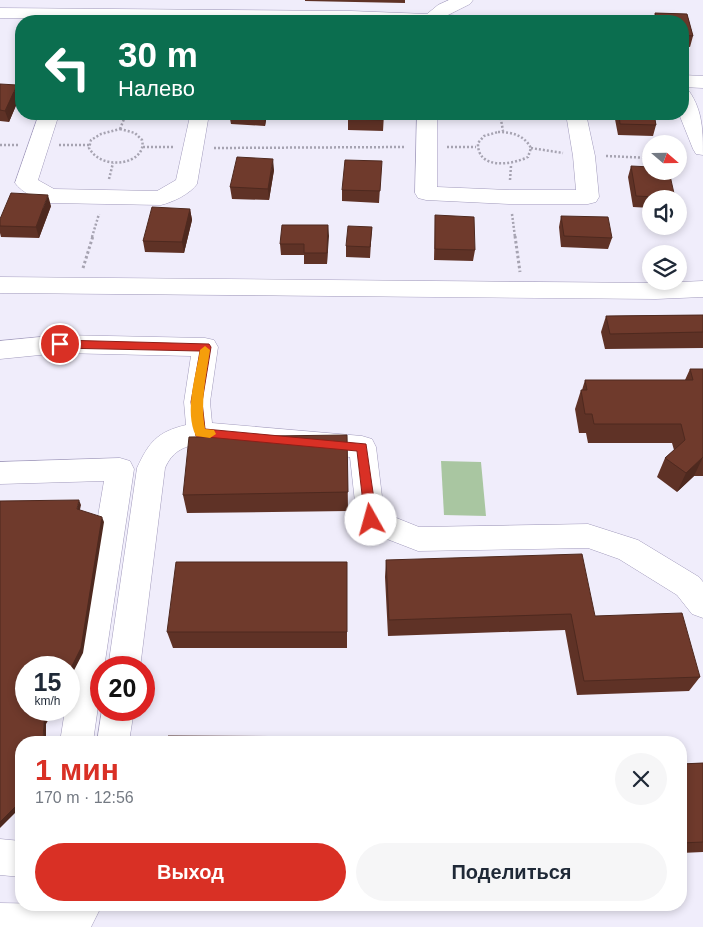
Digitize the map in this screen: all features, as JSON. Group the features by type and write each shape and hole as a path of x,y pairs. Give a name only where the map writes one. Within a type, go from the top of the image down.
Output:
{"street":[{"path":"36,0 251,2 249,12"},
{"path":"436,15 444,9 464,0"},
{"path":"0,13 249,12 365,15"},
{"path":"0,26 15,26"},
{"path":"689,81 703,82"},
{"path":"689,113 703,149"},
{"path":"47,120 26,183 50,196 161,198 186,184 199,120"},
{"path":"427,120 426,193 509,197 588,197 584,156 577,120"},
{"path":"0,285 656,291 703,288"},
{"path":"1,354 60,344 206,347 197,402 200,433"},
{"path":"126,656 152,468 156,454 166,443 181,435 200,433 362,447 371,520 418,539 588,536 628,549 688,586 703,604"},
{"path":"0,472 120,469 77,736"},
{"path":"114,736 116,721"},
{"path":"0,858 15,859"},
{"path":"0,922 47,924 75,919 80,911"}],"path":[{"path":"120,129 124,120"},
{"path":"501,120 503,132"},
{"path":"120,129 134,132 140,136 143,141 143,147 137,155 130,159 113,163 98,160 92,156 89,152 89,145 94,138 101,133 120,129"},
{"path":"503,132 521,136 531,148 528,157 511,166 484,159 476,146 478,140 484,136 503,132"},
{"path":"143,147 476,146"},
{"path":"77,286 113,163"},
{"path":"511,166 509,197 522,289"}],"green space":[{"path":"441,461 481,462 486,516 444,515"}],"building":[{"path":"655,13 687,15 656,15"},
{"path":"689,21 693,36 689,36"},
{"path":"0,84 15,85 15,89 5,111 0,110"},
{"path":"620,120 655,120 656,125 620,124"},
{"path":"237,157 273,159 268,189 230,187"},
{"path":"345,160 382,161 380,191 342,190"},
{"path":"631,166 642,167 642,180 671,180 673,190 642,190 642,196 636,196"},
{"path":"11,193 48,195 36,227 0,226 0,219"},
{"path":"152,207 190,209 182,242 143,241"},
{"path":"435,215 474,217 475,250 435,249"},
{"path":"561,216 608,217 612,238 564,236"},
{"path":"282,225 328,225 327,253 304,253 304,244 280,244"},
{"path":"348,226 372,227 370,247 346,246"},
{"path":"703,315 703,332 610,334 606,316"},
{"path":"690,369 703,369 703,457 686,473 665,458 685,440 681,424 594,424 592,414 585,414 581,390 587,390 585,380 693,380"},
{"path":"347,435 348,492 183,495 189,437"},
{"path":"79,500 77,509 102,517 81,648 77,656 15,656 15,721 44,721 43,736 15,736 15,807 0,822 0,501"},
{"path":"582,554 595,616 682,613 700,677 584,681 571,614 389,620 386,560"},
{"path":"176,562 347,562 347,632 167,632"},
{"path":"703,763 703,842 687,843 687,764"}],"slow traffic":[{"path":"205,350 197,402 197,415 200,433 210,434"}],"route":[{"path":"60,344 206,347 197,402 200,433 362,447 371,520"}]}
